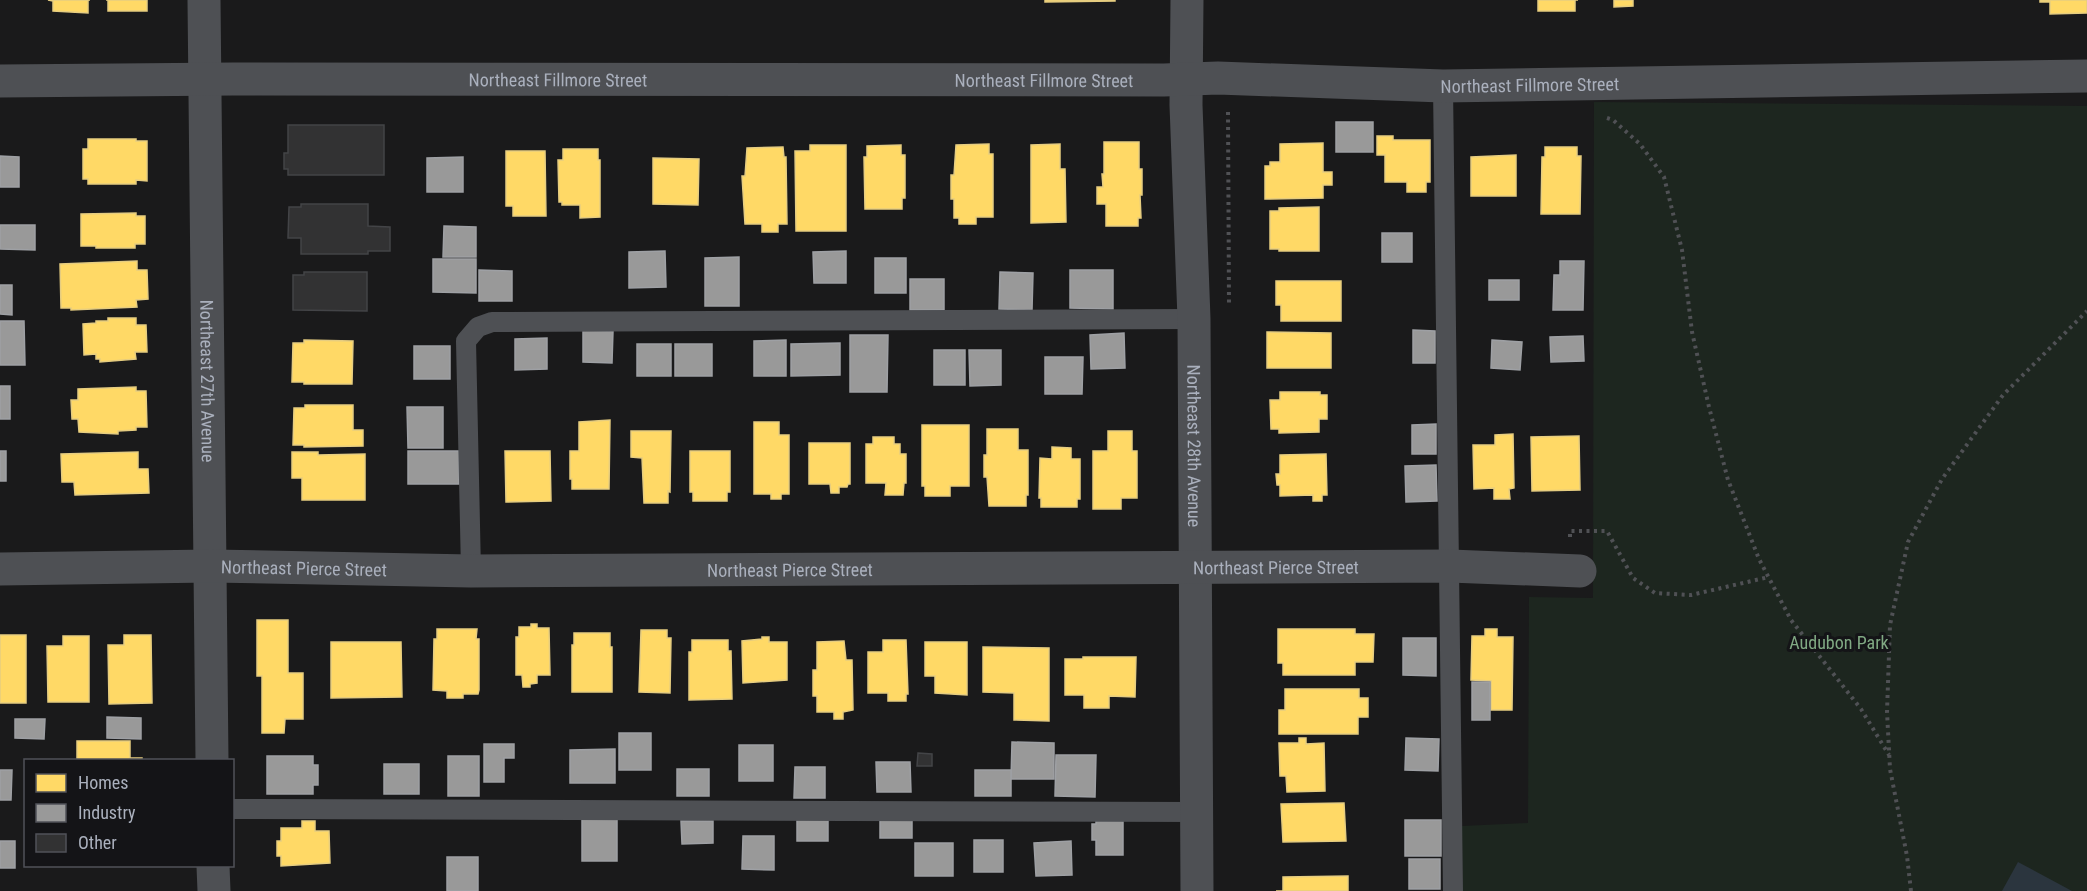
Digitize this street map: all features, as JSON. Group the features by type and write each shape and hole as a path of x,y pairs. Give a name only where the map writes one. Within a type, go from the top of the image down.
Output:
{"street":[{"name":"Northeast 27th Avenue","path":"204,0 212,759"},
{"name":"Northeast 28th Avenue","path":"1187,0 1186,78 1194,319 1197,891"},
{"name":"Northeast Fillmore Street","path":"0,81 1164,80 1186,78 1443,86 2087,76"},
{"name":"Northeast Pierce Street","path":"0,569 211,566 471,571 1450,566 1575,570"},
{"path":"213,867 214,891"}],"lane":[{"path":"1443,86 1453,891"},
{"path":"471,571 466,341 478,327 492,322 1194,319"},
{"path":"234,809 1197,812"}],"path":[{"path":"1603,117 1613,120 1640,144 1664,177 1682,250 1692,332 1709,407 1728,480 1759,559 1791,620 1861,709 1889,755"},
{"path":"1911,891 1890,769 1887,712 1890,625 1908,542 1942,479 2003,395 2087,311"},
{"path":"1575,570 1570,531 1607,531 1633,578 1655,593 1691,595 1769,577"}],"green space":[{"name":"Audubon Park","path":"1594,102 2087,106 2087,891 1463,891 1462,826 1528,823 1529,597 1593,598"}],"shaded area":[{"path":"2018,862 2072,891 2002,891"}],"building: Homes":[{"path":"48,0 88,0 88,13 53,11 53,1"},
{"path":"108,0 147,0 147,11 108,11"},
{"path":"1045,0 1115,0 1115,1 1045,2"},
{"path":"1538,0 1575,0 1575,11 1538,11"},
{"path":"1614,0 1633,0 1633,6 1614,7"},
{"path":"2040,0 2087,0 2087,13 2050,14 2050,2 2040,2"},
{"path":"1377,136 1393,136 1393,140 1430,140 1430,182 1426,182 1426,192 1407,192 1407,182 1385,182 1385,155 1377,155"},
{"path":"88,139 147,141 147,181 136,180 136,184 88,184 88,179 83,179 83,149 88,149"},
{"path":"1104,142 1139,142 1142,195 1140,195 1141,218 1138,218 1138,226 1106,226 1106,204 1097,204 1097,187 1103,187"},
{"path":"1323,143 1323,172 1332,172 1332,185 1323,185 1323,198 1265,199 1265,166 1270,166 1270,162 1280,162 1280,144"},
{"path":"989,144 989,154 993,154 993,217 976,217 976,224 959,224 959,218 954,218 954,199 951,199 951,175 954,175 956,145"},
{"path":"1060,144 1060,169 1065,169 1066,222 1031,223 1031,145"},
{"path":"810,145 846,145 846,231 796,231 795,151 810,151"},
{"path":"901,145 901,155 905,155 905,198 902,198 902,209 865,209 864,157 867,157 867,146"},
{"path":"783,147 784,157 786,157 787,224 778,224 778,232 762,232 762,224 745,224 742,176 745,176 747,148"},
{"path":"1545,147 1577,147 1577,156 1581,156 1580,214 1541,214 1542,157 1545,157"},
{"path":"563,149 598,149 600,217 580,218 580,205 562,205 562,202 559,202 558,160 563,160"},
{"path":"506,151 545,151 546,216 513,216 513,206 506,206"},
{"path":"1516,155 1516,196 1471,196 1471,157"},
{"path":"653,158 699,159 698,205 653,204"},
{"path":"1319,207 1319,251 1270,249 1270,211 1279,211 1279,208"},
{"path":"136,213 136,216 145,216 145,244 135,244 135,248 81,246 81,214"},
{"path":"137,261 137,270 147,270 148,299 136,300 137,307 71,310 71,308 61,308 60,264"},
{"path":"1276,281 1341,281 1341,321 1281,321 1281,305 1276,305"},
{"path":"108,318 136,318 136,325 146,325 147,352 135,352 136,359 100,362 100,359 96,359 96,354 84,355 83,324 108,321"},
{"path":"1267,332 1331,333 1331,368 1267,368"},
{"path":"304,340 353,341 352,384 292,382 293,343 304,343"},
{"path":"136,387 136,391 146,391 147,427 118,431 118,434 79,432 78,419 72,419 71,400 78,400 78,389"},
{"path":"1280,392 1320,392 1320,395 1327,395 1327,419 1319,419 1319,432 1279,433 1279,429 1271,429 1270,400 1280,400"},
{"path":"305,405 353,405 353,430 363,430 363,446 304,447 304,445 293,445 294,408 305,408"},
{"path":"610,420 609,489 572,489 570,451 579,451 579,422"},
{"path":"754,422 779,422 779,435 789,435 789,494 781,494 781,499 771,499 771,494 754,494"},
{"path":"922,425 969,425 969,486 950,486 950,496 925,496 925,486 922,486"},
{"path":"987,429 1018,429 1018,450 1028,450 1026,506 989,506 987,477 984,477"},
{"path":"631,431 671,431 668,503 644,503 642,458 631,457"},
{"path":"1108,431 1132,431 1132,451 1137,451 1137,498 1121,498 1121,509 1093,509 1093,451 1108,451"},
{"path":"1513,434 1514,488 1509,489 1510,499 1494,499 1494,488 1474,489 1473,445 1495,445 1495,435"},
{"path":"1579,436 1580,490 1532,491 1531,437"},
{"path":"873,437 894,437 894,444 900,444 900,454 906,454 906,483 904,483 903,495 885,495 886,483 866,483 866,444 873,444"},
{"path":"809,443 850,443 850,484 847,487 839,487 839,493 831,493 830,484 809,484"},
{"path":"1052,447 1071,448 1071,459 1080,459 1080,499 1077,499 1077,507 1041,507 1041,498 1039,498 1040,458 1052,459"},
{"path":"505,451 550,451 551,501 506,502"},
{"path":"690,451 730,451 730,492 727,492 727,501 693,501 693,492 690,492"},
{"path":"138,452 138,469 148,469 149,493 75,495 74,482 62,482 61,454"},
{"path":"292,452 318,452 318,455 365,454 365,500 302,500 302,478 292,478"},
{"path":"1326,454 1327,495 1322,495 1322,501 1313,501 1313,495 1280,496 1280,485 1277,485 1276,474 1280,474 1280,455"},
{"path":"257,620 288,620 288,673 303,673 303,719 285,719 284,733 262,733 262,676 257,676"},
{"path":"531,624 537,624 537,628 549,628 550,675 537,675 537,683 530,684 530,687 523,687 522,675 516,675 516,637 519,637 519,627 531,627"},
{"path":"437,629 477,629 476,639 479,639 478,694 463,694 463,698 447,698 447,691 433,690 434,639 437,639"},
{"path":"1278,629 1355,629 1355,634 1374,634 1373,662 1355,662 1355,675 1283,675 1283,663 1278,663"},
{"path":"1485,629 1497,629 1497,637 1513,637 1512,710 1491,710 1491,681 1471,680 1472,636 1485,636"},
{"path":"641,630 667,630 667,638 671,638 670,693 639,692"},
{"path":"574,633 610,633 612,692 572,692"},
{"path":"0,635 26,635 26,703 0,703"},
{"path":"124,635 151,635 152,703 109,704 108,645 124,645"},
{"path":"63,636 89,636 89,702 48,702 47,646 63,646"},
{"path":"762,637 769,637 769,642 787,642 787,680 743,683 742,641 762,639"},
{"path":"692,640 728,640 728,651 731,651 732,699 689,700 689,652 692,652"},
{"path":"883,640 906,640 908,694 906,694 906,701 888,701 888,693 868,693 868,652 883,652"},
{"path":"844,641 846,660 852,660 853,710 843,712 843,719 834,719 834,712 817,712 817,696 813,696 813,670 817,670 817,642"},
{"path":"331,642 401,642 402,697 331,698"},
{"path":"925,642 967,642 967,695 935,693 935,676 925,676"},
{"path":"983,647 1049,648 1049,721 1014,720 1014,693 983,692"},
{"path":"1083,657 1136,657 1135,697 1109,696 1109,708 1084,708 1084,695 1065,695 1065,659 1083,659"},
{"path":"1285,689 1359,689 1359,698 1368,698 1368,717 1358,717 1358,734 1279,734 1279,710 1285,710"},
{"path":"1299,738 1306,738 1306,744 1324,743 1325,791 1287,792 1286,776 1280,776 1279,743 1299,743"},
{"path":"77,741 130,741 130,758 142,758 142,759 77,759"},
{"path":"1344,803 1346,841 1283,842 1281,804"},
{"path":"302,821 315,821 315,831 329,831 330,863 281,866 281,856 277,856 277,841 281,841 281,828 302,828"},
{"path":"1348,876 1348,891 1283,891 1283,877"}],"building: Industry":[{"path":"1336,122 1373,122 1373,152 1336,152"},
{"path":"0,156 19,157 19,187 0,187"},
{"path":"463,157 463,192 427,192 427,158"},
{"path":"0,225 35,225 35,250 0,249"},
{"path":"444,226 476,227 476,257 443,257"},
{"path":"1382,233 1412,233 1412,262 1382,262"},
{"path":"665,251 666,287 629,288 629,252"},
{"path":"846,251 846,283 814,283 813,252"},
{"path":"739,257 739,306 705,306 705,258"},
{"path":"875,258 906,258 906,293 875,293"},
{"path":"433,259 476,259 476,293 433,292"},
{"path":"1560,261 1584,261 1583,310 1553,310 1554,275 1560,275"},
{"path":"479,270 512,271 512,301 479,301"},
{"path":"1070,270 1113,270 1113,309 1070,308"},
{"path":"1000,272 1033,273 1032,310 999,309"},
{"path":"910,279 944,279 944,310 910,310"},
{"path":"1489,280 1519,280 1519,300 1489,300"},
{"path":"0,285 12,285 12,315 0,314"},
{"path":"0,321 24,321 25,365 0,365"},
{"path":"583,330 613,331 612,363 583,362"},
{"path":"1413,330 1435,331 1435,363 1413,363"},
{"path":"1124,333 1125,368 1091,369 1090,335"},
{"path":"850,335 888,335 887,392 850,392"},
{"path":"1583,336 1584,361 1551,362 1550,337"},
{"path":"547,338 547,369 515,370 515,339"},
{"path":"786,340 786,376 754,376 754,341"},
{"path":"1492,340 1522,342 1520,370 1491,368"},
{"path":"840,343 840,375 791,376 791,344"},
{"path":"637,344 671,344 671,376 637,376"},
{"path":"675,344 712,344 712,376 675,376"},
{"path":"414,346 450,346 450,379 414,379"},
{"path":"934,350 965,350 965,385 934,385"},
{"path":"969,350 1001,350 1001,385 970,386"},
{"path":"1045,357 1083,357 1082,394 1045,394"},
{"path":"0,386 10,386 10,419 0,419"},
{"path":"407,407 443,407 443,448 408,448"},
{"path":"1436,424 1436,454 1412,454 1412,425"},
{"path":"0,451 6,451 6,481 0,481"},
{"path":"408,451 459,451 459,484 408,484"},
{"path":"1436,465 1437,501 1406,502 1405,466"},
{"path":"1403,638 1436,638 1436,676 1403,675"},
{"path":"1472,682 1490,682 1490,720 1472,720"},
{"path":"107,717 141,718 141,739 107,738"},
{"path":"15,719 45,719 44,739 15,738"},
{"path":"619,733 651,733 651,770 619,770"},
{"path":"1406,738 1439,739 1438,771 1405,770"},
{"path":"1012,742 1054,743 1054,779 1011,779"},
{"path":"484,744 514,744 514,758 504,758 504,782 484,782"},
{"path":"739,745 773,745 773,781 739,781"},
{"path":"615,749 615,783 570,783 570,750"},
{"path":"1056,755 1096,755 1095,797 1055,796"},
{"path":"267,756 313,756 313,765 318,765 318,785 313,785 313,794 267,794"},
{"path":"448,756 479,756 479,796 448,796"},
{"path":"876,762 910,762 911,792 877,792"},
{"path":"384,764 419,764 419,794 384,794"},
{"path":"795,767 825,767 825,798 794,798"},
{"path":"677,769 709,769 709,796 677,796"},
{"path":"0,770 12,770 11,800 0,800"},
{"path":"975,770 1011,770 1011,796 975,796"},
{"path":"582,817 617,817 617,861 582,861"},
{"path":"880,818 912,818 912,838 880,838"},
{"path":"797,819 828,819 828,841 797,841"},
{"path":"1405,820 1441,820 1441,856 1405,856"},
{"path":"681,821 713,821 713,843 682,844"},
{"path":"1096,821 1123,821 1123,855 1096,855 1096,840 1092,840 1092,824 1096,824"},
{"path":"743,836 774,836 774,870 742,869"},
{"path":"974,840 1003,840 1003,872 974,872"},
{"path":"0,841 15,841 15,868 0,868"},
{"path":"1071,841 1072,875 1036,876 1034,843"},
{"path":"915,843 953,843 953,876 915,876"},
{"path":"447,857 478,857 478,891 447,891"},
{"path":"1409,859 1440,859 1440,889 1409,889"}],"building: Other":[{"path":"288,125 384,125 384,175 288,175 288,169 284,169 284,153 288,153"},
{"path":"301,204 368,204 368,226 390,227 390,251 368,251 368,254 301,254 301,238 288,238 289,207 301,207"},
{"path":"304,272 367,272 367,311 293,310 293,275 304,275"},
{"path":"918,753 932,754 932,766 917,766"}]}
